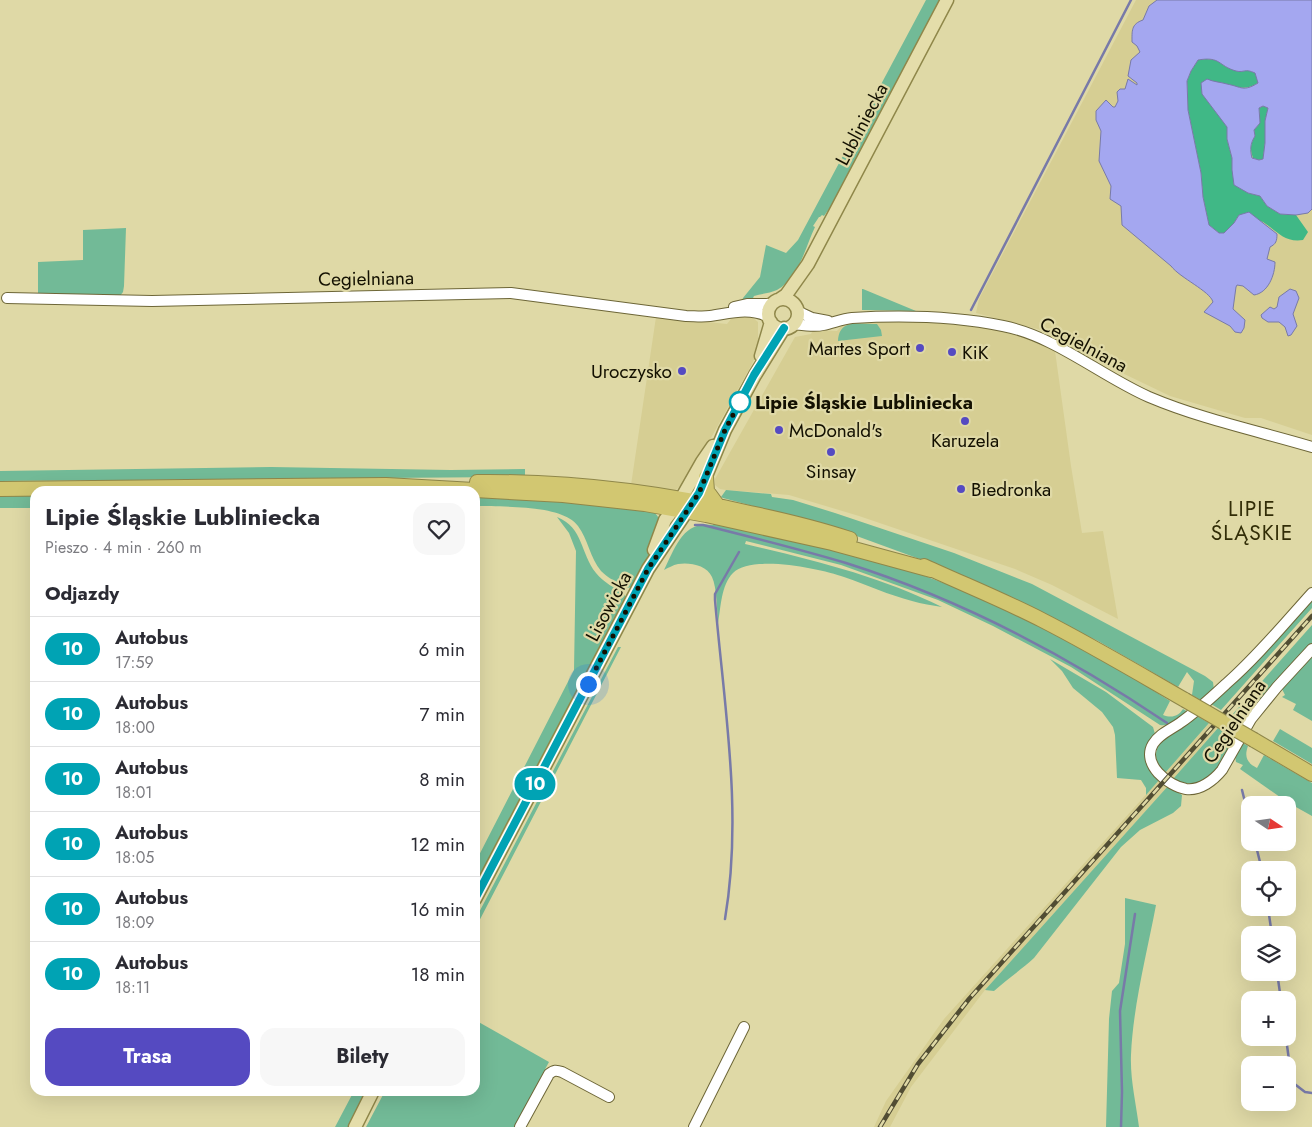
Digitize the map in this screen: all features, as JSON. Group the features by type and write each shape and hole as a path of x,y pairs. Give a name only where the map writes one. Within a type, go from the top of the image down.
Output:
{"highway":[{"path":"706,477 707,491 718,506"},
{"path":"290,486 404,486"},
{"path":"0,489 30,489"},
{"path":"480,490 718,506 821,530 895,555 986,593 1041,620 1123,664 1312,774"},
{"path":"683,505 931,570"}],"main road":[{"name":"Lubliniecka","path":"776,302 786,295 808,264 947,0"},
{"name":"Lubliniecka","path":"796,309 796,302 808,264"},
{"path":"789,301 796,309 797,316 789,326 777,327 770,320 769,310 776,302 789,301"},
{"name":"Lisowicka","path":"754,375 770,320"},
{"name":"Lisowicka","path":"480,889 648,569 664,523 683,505 706,477 725,430 754,375 789,326"},
{"name":"Lisowicka","path":"683,505 702,462 725,430"},
{"path":"355,1127 370,1096"}],"street":[{"name":"Cegielniana","path":"7,298 152,300 511,293 686,316 709,316 739,305 776,302"},
{"name":"Cegielniana","path":"796,309 812,318 832,322"},
{"name":"Cegielniana","path":"724,312 754,312 770,320"},
{"name":"Cegielniana","path":"789,326 817,326 852,318 911,316 967,321 1013,328 1047,342 1113,379 1156,400 1312,447"},
{"name":"Cegielniana","path":"1312,593 1243,669 1186,718 1156,740 1150,751 1152,763 1156,769 1171,783 1186,789 1197,788 1216,778 1259,708 1312,649"},
{"path":"694,1127 744,1027"},
{"path":"520,1127 549,1074 553,1071 562,1072 609,1097"}],"shaded area":[{"path":"1136,0 1312,0 1312,435 1261,418 1245,418 1170,396 1116,370 1045,331 976,313 979,299"},
{"path":"745,316 753,318 758,322 758,338 762,339 753,362 701,456 683,483 676,490 665,491 631,485 656,317 727,324 731,319"},
{"path":"902,320 1001,329 1034,339 1055,351 1082,533 1103,531 1118,619 1052,585 1015,569 859,516 789,495 726,490 720,489 715,485 715,479 795,337 811,334 813,330 837,331 844,323"},
{"path":"1209,723 1218,728 1173,779 1165,773"},
{"path":"1160,779 1168,786 985,990 911,1087 890,1127 874,1127 886,1101 944,1019"}],"green space":[{"path":"926,0 942,0 843,189 824,216 819,217 813,226 815,227 796,270 785,285 777,290 754,296 752,300 742,302 743,298 760,277 766,245 786,253 798,240"},
{"path":"1198,60 1217,60 1226,67 1256,73 1258,83 1252,86 1242,88 1217,83 1221,118 1227,127 1232,170 1248,193 1260,196 1267,206 1280,214 1296,215 1308,232 1303,240 1285,238 1263,222 1239,215 1224,233 1219,233 1209,225 1188,110 1187,81"},
{"path":"1263,106 1268,108 1265,121 1263,159 1259,160 1253,158 1251,147 1255,136 1254,130 1260,123 1259,108"},
{"path":"126,228 124,286 120,296 38,295 38,262 83,260 83,230"},
{"path":"863,289 916,311 862,310"},
{"path":"850,324 877,324 882,336 838,341 842,329"},
{"path":"271,467 451,470 525,469 525,477 0,481 0,471"},
{"path":"726,490 771,494 772,497 793,500 954,553 1032,584 1205,676 1213,682 1214,690 1202,701 1192,695 1194,681 1187,672 1178,687 1098,641 925,561 832,527 721,497"},
{"path":"480,494 592,503 653,511 658,517 657,532 634,587 626,588 601,571 581,531 570,519 545,510 480,506"},
{"path":"0,496 30,496 30,508 0,508"},
{"path":"557,517 566,522 577,534 596,573 624,594 626,598 480,877 480,853 574,670 576,551 569,533"},
{"path":"714,518 904,568 954,587 1037,625 1135,679 1170,701 1163,715 1174,716 1183,709 1188,712 1171,723 1160,725 1071,667 993,626 938,600 841,565 746,541 745,544 821,563 894,586 942,607 903,599 820,570 787,565 755,564 742,567 729,578 722,596 718,623 715,587 710,573 697,565 682,563 664,570 681,537 694,527 713,525"},
{"path":"1312,600 1312,608 1221,710 1211,704"},
{"path":"1312,625 1312,643 1271,688 1244,724 1231,716"},
{"path":"618,647 621,647 480,919 480,910"},
{"path":"1312,655 1312,721 1293,710 1296,704 1282,697 1285,695 1282,689"},
{"path":"1050,659 1106,692 1153,727 1155,734 1147,747 1146,758 1150,767 1160,779 1146,795 1146,788 1141,780 1117,778 1113,727 1102,712 1073,688 1062,671"},
{"path":"1195,715 1209,723 1165,773 1158,763 1156,755 1158,747 1163,739"},
{"path":"1218,728 1234,739 1218,767 1204,780 1195,783 1185,783 1173,779"},
{"path":"1280,729 1312,748 1312,764 1273,741"},
{"path":"1241,742 1248,746 1246,756 1249,762 1257,768 1264,755 1312,783 1312,816 1296,807 1296,796 1278,796 1240,769 1243,765 1236,762 1235,756"},
{"path":"1168,786 1182,795 1181,806 1173,813 1140,830 1121,847 1034,958 994,991 985,990"},
{"path":"1125,898 1156,905 1137,999 1132,1036 1131,1073 1139,1127 1106,1127 1109,1019 1112,991 1119,983 1125,944"},
{"path":"480,1023 549,1062 514,1127 366,1127 382,1096 480,1096"},
{"path":"351,1096 364,1096 349,1127 335,1127"}],"water":[{"path":"1157,0 1312,0 1312,209 1308,213 1296,215 1280,214 1267,206 1260,196 1248,193 1234,185 1227,127 1202,94 1201,83 1207,79 1246,88 1258,83 1255,73 1236,71 1215,60 1205,59 1198,60 1187,81 1188,110 1209,225 1219,233 1224,233 1239,215 1249,212 1277,234 1276,242 1270,247 1267,259 1275,262 1274,272 1267,287 1259,294 1254,295 1243,286 1237,285 1236,287 1233,309 1245,320 1241,333 1235,332 1230,326 1204,312 1213,302 1211,298 1175,271 1122,225 1121,206 1110,199 1111,186 1099,161 1101,131 1096,120 1096,111 1106,100 1115,107 1118,101 1117,92 1120,89 1125,89 1128,79 1137,85 1128,76 1131,60 1140,52 1132,42 1132,31 1136,24 1143,20 1149,6","holes":["1263,106 1268,108 1265,121 1263,159 1259,160 1252,158 1251,144 1255,136 1254,130 1260,123 1259,108"]},
{"path":"1290,289 1296,291 1299,298 1293,314 1297,326 1291,335 1288,336 1285,327 1279,322 1268,322 1261,315 1270,307 1274,309 1277,307 1279,297"}],"waterway":[{"path":"971,310 1131,0"},
{"path":"695,525 703,525 846,563 930,594 1012,631 1052,652 1167,723"},
{"path":"725,919 730,879 732,799 727,720 715,594 739,552"},
{"path":"1242,790 1244,796"},
{"path":"1257,851 1260,861"},
{"path":"1121,1127 1120,1011 1135,914"},
{"path":"1269,916 1271,926"},
{"path":"1278,981 1280,991"},
{"path":"1287,1046 1292,1082 1305,1092 1312,1093"}],"railway":[{"path":"880,1127 918,1064 969,999 1312,616"}],"bus line":[{"name":"10","path":"480,890 648,569 699,493 725,430 754,375 784,328"}],"place":[{"name":"Martes Sport","path":"920,348"},
{"name":"KiK","path":"952,352"},
{"name":"Uroczysko","path":"682,371"},
{"name":"Lipie Śląskie Lubliniecka","path":"740,402"},
{"name":"Karuzela","path":"965,421"},
{"name":"McDonald's","path":"779,430"},
{"name":"Sinsay","path":"831,452"},
{"name":"Biedronka","path":"961,489"}],"district":[{"name":"LIPIE ŚLĄSKIE","path":"1252,521"}],"route":[{"path":"588,684 648,569 699,493 725,430 740,402"}]}
